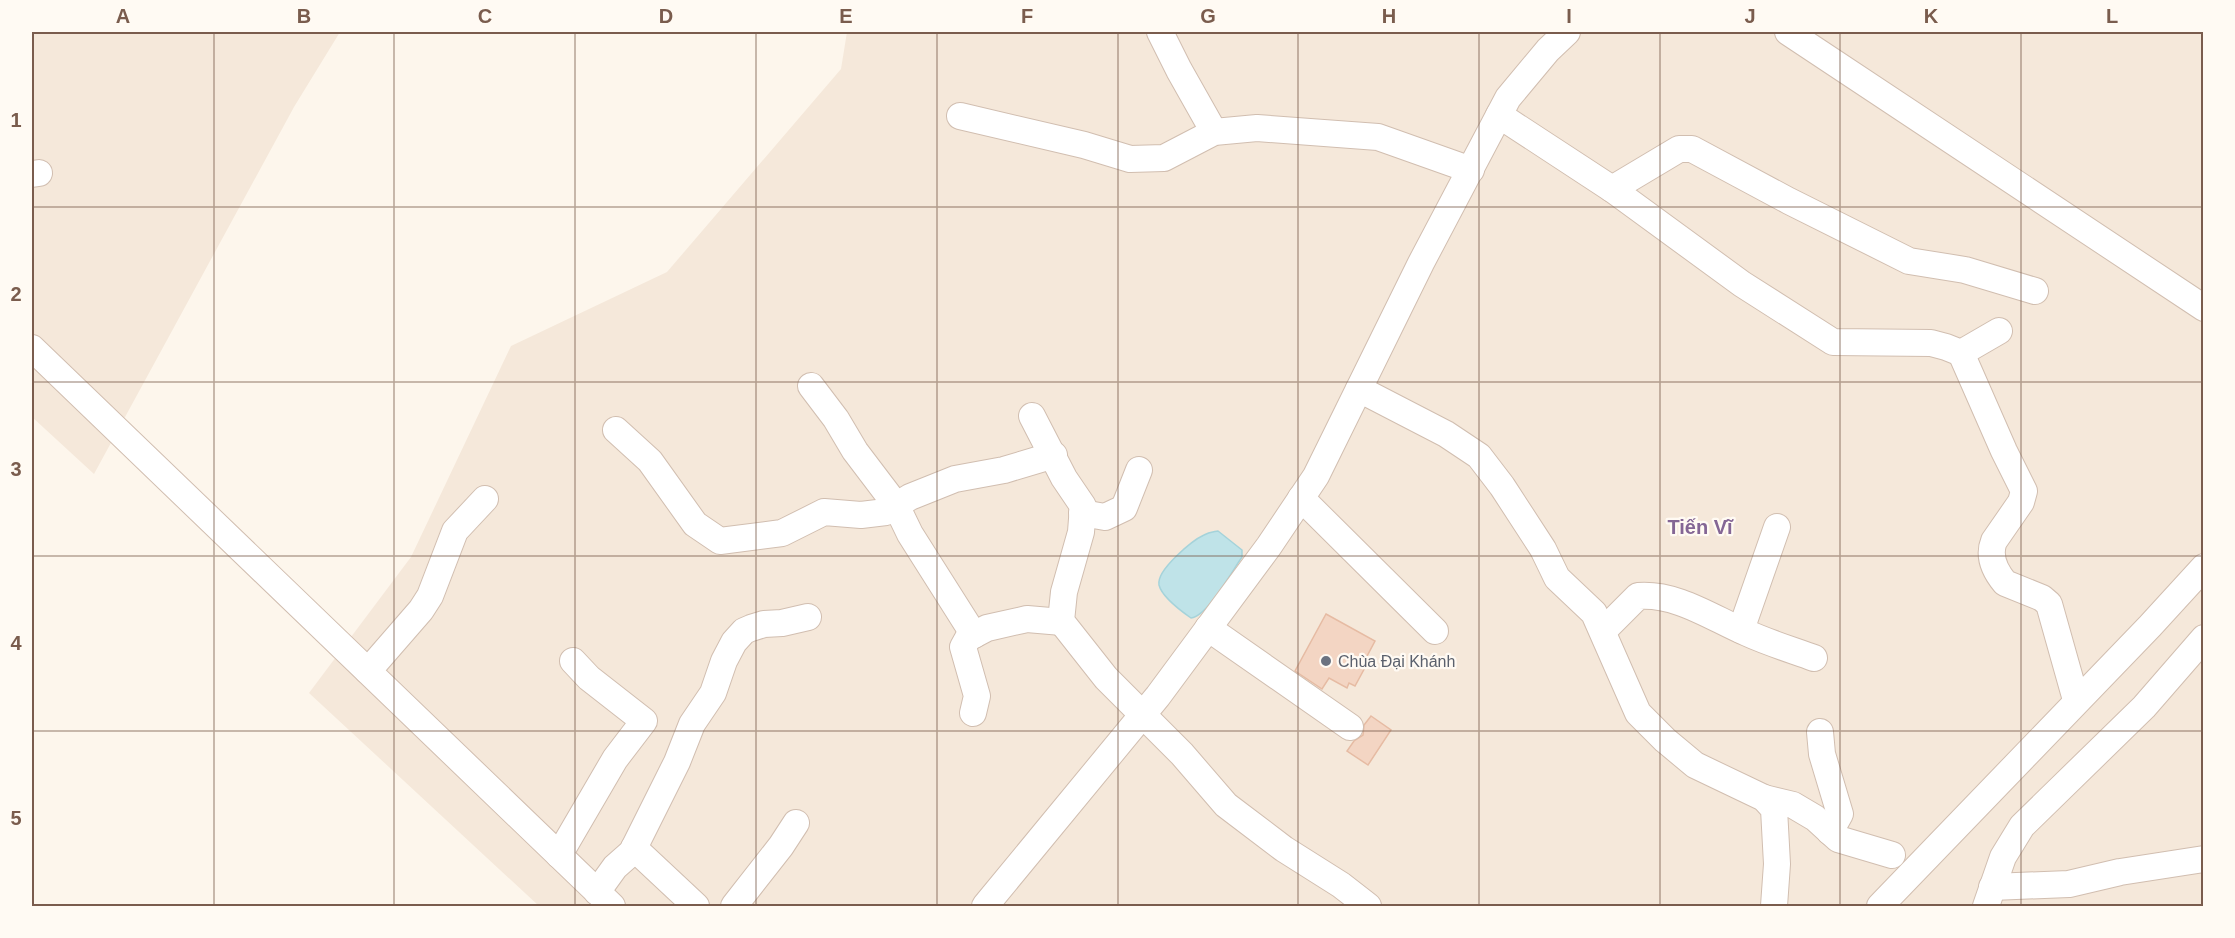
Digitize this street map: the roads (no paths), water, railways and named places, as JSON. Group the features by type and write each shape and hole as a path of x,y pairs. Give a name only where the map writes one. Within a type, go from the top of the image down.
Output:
{"street":[{"path":"1160,32 1214,132"},
{"path":"985,906 1141,716 1269,546 1316,476 1508,98 1548,50 1567,32"},
{"path":"1788,32 2204,308"},
{"path":"1499,115 1612,189 1743,284 1833,342 1931,343 1961,353 2024,490 2021,502 1991,549 1991,558 2005,583 2042,598 2049,604 2076,700"},
{"path":"960,116 1084,145 1130,159 1164,158 1214,132 1257,128 1378,137 1471,170"},
{"path":"1612,189 1679,149 1692,149 1909,261 1965,270 2035,291"},
{"path":"1961,353 1999,331"},
{"path":"32,348 605,899 615,867 630,855 634,848 677,762 688,732 713,693 724,661 734,642 751,627 782,623 808,616"},
{"path":"812,386 836,418 855,451 896,506 910,534 974,635"},
{"path":"1359,389 1446,434 1479,456 1502,486 1543,549 1557,578 1594,613 1638,713 1695,765 1764,798 1793,805 1815,818 1838,839 1892,855"},
{"path":"1032,416 1064,478 1083,506 1081,532 1064,592 1062,622 1106,678 1141,716 1182,754 1232,810 1284,849 1341,885 1368,906"},
{"path":"616,430 650,461 695,524 720,541 782,533 824,512 861,515 886,512 910,497 955,479 1004,470 1054,455"},
{"path":"1082,513 1105,517 1124,508 1139,470"},
{"path":"1301,498 1435,631"},
{"path":"368,671 421,610 430,596 455,531 485,499"},
{"path":"1741,630 1777,527"},
{"path":"1880,906 2204,567"},
{"path":"1603,631 1638,596 1653,595 1678,601 1741,630 1814,658"},
{"path":"973,713 977,696 963,647 968,638 987,628 1028,620 1062,622"},
{"path":"1208,628 1350,727"},
{"path":"2204,638 2144,707 2022,826 2003,857 1989,897 2204,859"},
{"path":"559,855 615,759 644,721 589,678 573,661"},
{"path":"1820,732 1822,754 1840,814 1830,832"},
{"path":"1764,798 1774,808 1777,864 1773,906"},
{"path":"734,906 796,823"},
{"path":"634,848 696,906"}],"water":[{"path":"1218,531 1242,550 1242,557 1212,602 1205,610 1191,618 1164,594 1159,585 1160,579 1169,564 1184,549 1206,534"}],"place":[{"name":"Chùa Đại Khánh","path":"1326,661"}],"district":[{"name":"Tiến Vĩ","path":"1700,527"}]}
